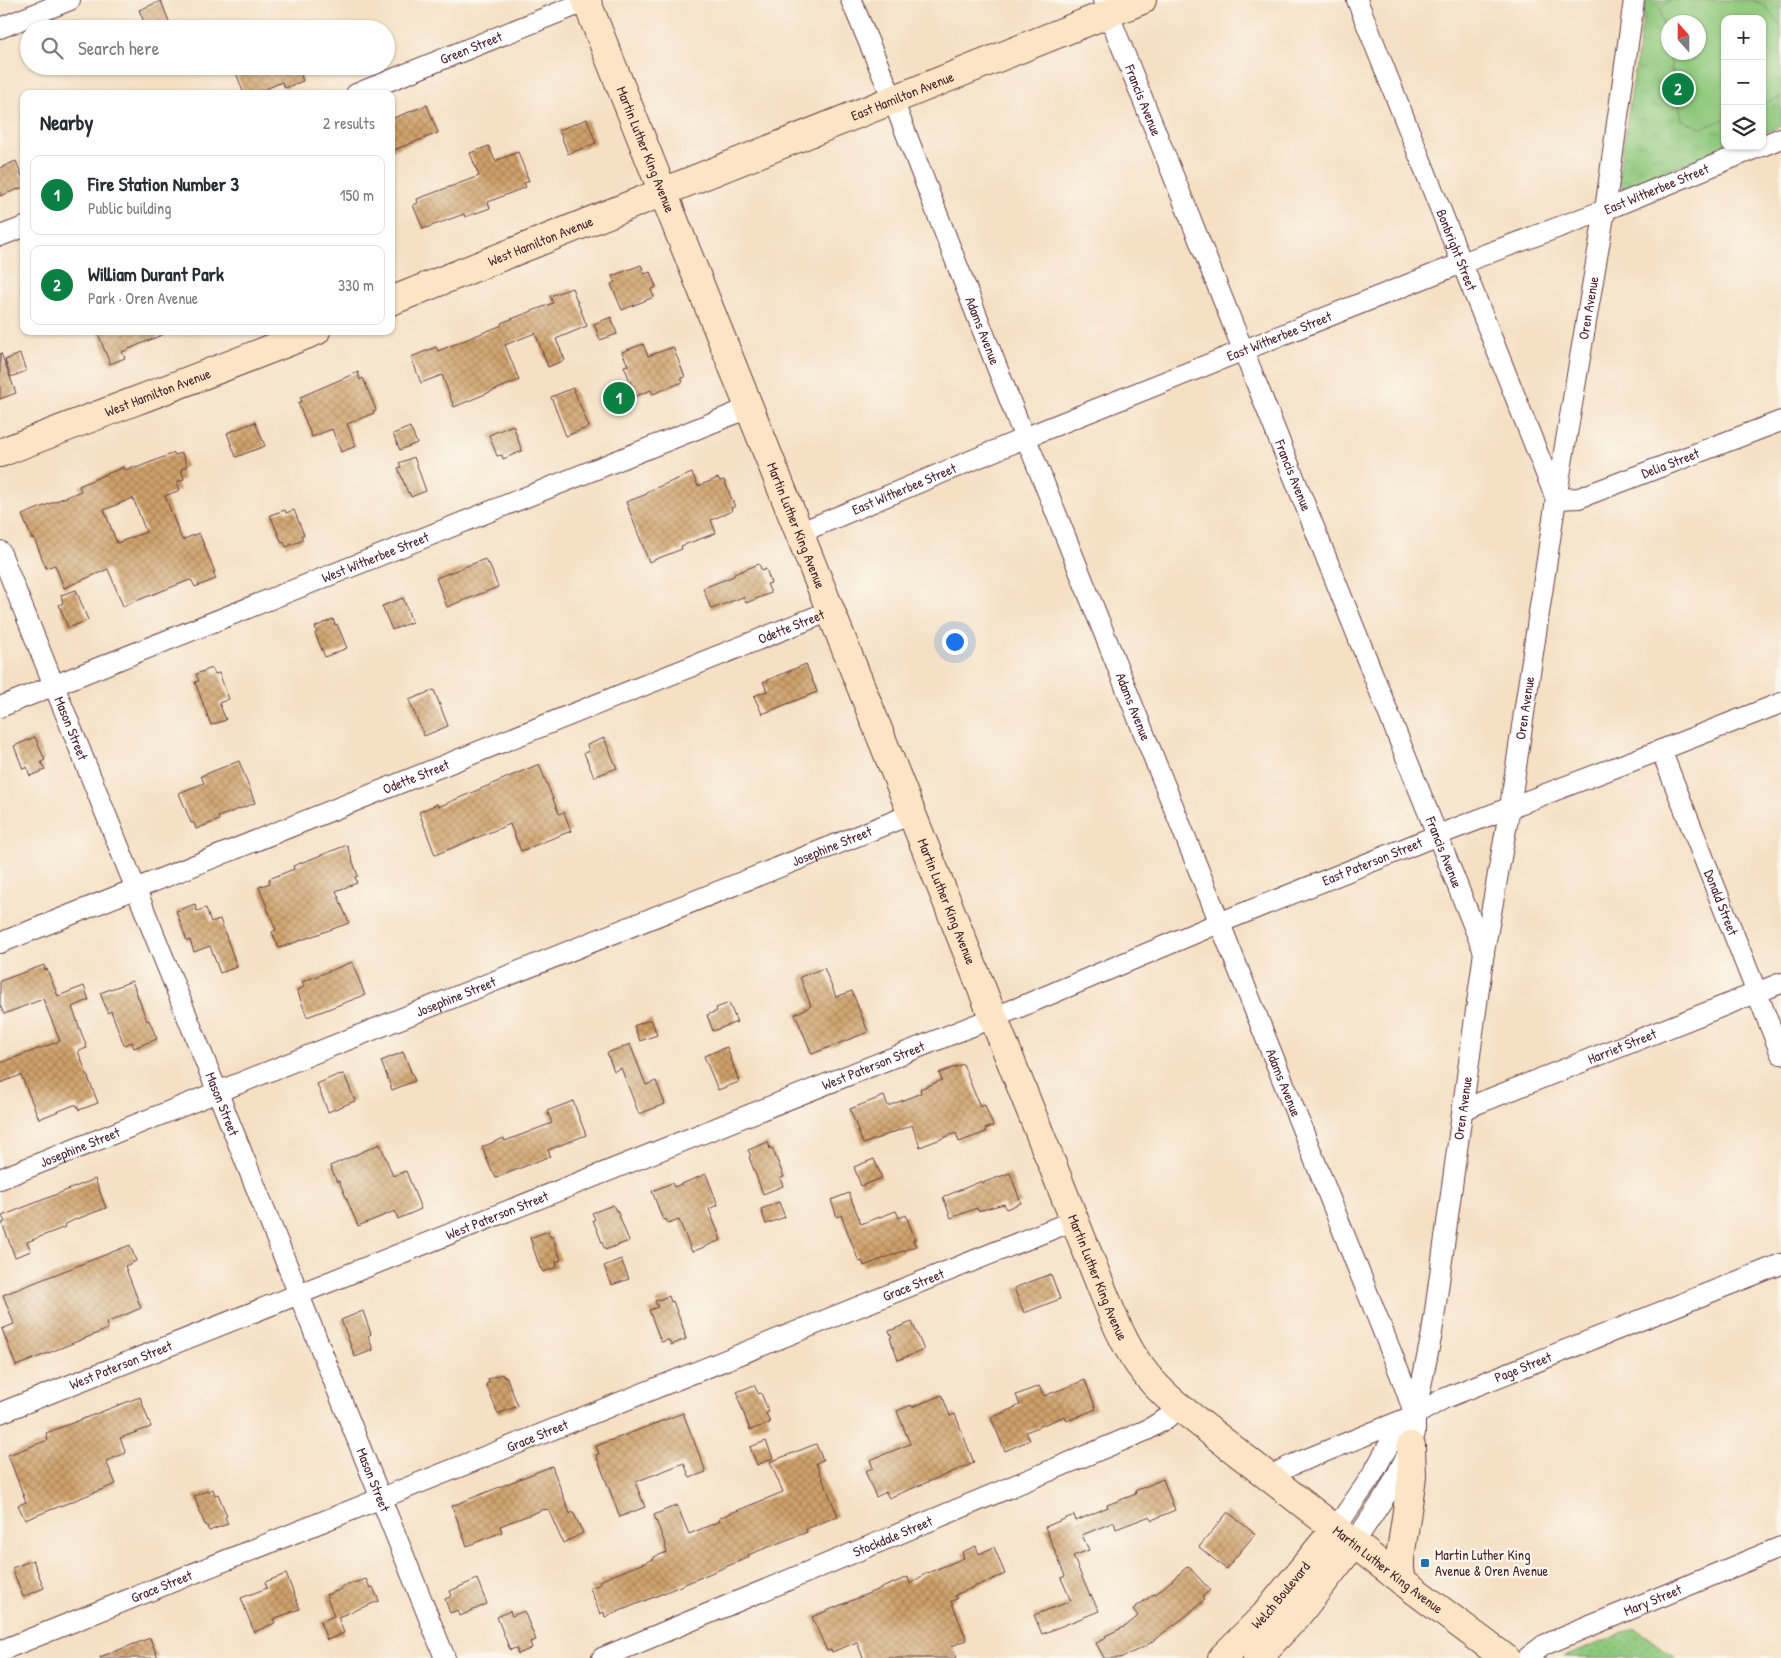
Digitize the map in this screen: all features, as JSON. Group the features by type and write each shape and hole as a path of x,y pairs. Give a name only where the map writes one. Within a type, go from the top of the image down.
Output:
{"street":[{"path":"0,28 70,0"},
{"name":"Adams Avenue","path":"851,0 893,100 1025,438 1400,1374 1414,1415"},
{"name":"East Hamilton Avenue","path":"663,192 893,100 1105,7 1142,0"},
{"name":"Bonbright Street","path":"1356,0 1556,499"},
{"name":"Oren Avenue","path":"1345,1536 1388,1492 1411,1446 1415,1433 1414,1415 1432,1333 1484,952 1510,807 1556,499 1605,210 1634,0"},
{"name":"Green Street","path":"366,90 586,1"},
{"name":"Martin Luther King Avenue","path":"586,1 1112,1314 1131,1353 1148,1379 1178,1406 1505,1658"},
{"name":"Francis Avenue","path":"1105,7 1484,952"},
{"name":"East Witherbee Street","path":"1766,144 1781,138"},
{"name":"East Witherbee Street","path":"799,533 1025,438 1462,263 1605,210 1751,150"},
{"name":"West Hamilton Avenue","path":"395,299 663,192"},
{"path":"0,236 20,228"},
{"name":"West Hamilton Avenue","path":"0,453 306,335"},
{"name":"West Witherbee Street","path":"0,707 749,408"},
{"name":"Delia Street","path":"1556,499 1579,498 1781,421"},
{"name":"Mason Street","path":"0,550 445,1658"},
{"name":"Odette Street","path":"0,943 830,611"},
{"name":"East Paterson Street","path":"994,1017 1219,923 1438,835 1781,703"},
{"name":"Donald Street","path":"1661,750 1781,1054"},
{"name":"Josephine Street","path":"0,1179 912,814"},
{"name":"Harriet Street","path":"1464,1109 1781,983"},
{"name":"West Paterson Street","path":"0,1413 994,1017"},
{"name":"Grace Street","path":"0,1651 1075,1220"},
{"name":"Page Street","path":"1272,1479 1278,1472 1292,1465 1414,1415 1443,1399 1781,1264"},
{"name":"Stockdale Street","path":"602,1658 1147,1430 1162,1422 1178,1406"},
{"path":"1345,1536 1371,1477 1392,1439 1414,1415"},
{"path":"1402,1580 1400,1553 1412,1477 1411,1446"},
{"name":"Welch Boulevard","path":"1222,1658 1345,1536"},
{"name":"Welch Boulevard","path":"1257,1658 1296,1617 1345,1536"},
{"name":"Mary Street","path":"1527,1658 1544,1645 1781,1547"}],"green space":[{"path":"1646,0 1781,0 1781,126 1766,132 1766,15 1721,15 1721,150 1625,188 1618,183"},
{"path":"1670,0 1752,0 1765,6 1781,26 1781,97 1766,103 1766,15 1721,15 1721,121 1702,128 1682,120 1670,60 1706,60 1706,15 1661,15 1660,10"},
{"path":"1636,1628 1677,1658 1564,1657"}],"building":[{"path":"161,1 168,20 143,20 139,10"},
{"path":"237,75 301,75 303,81 285,88 282,82 263,90 242,90"},
{"path":"427,105 438,133 395,149 395,117"},
{"path":"587,119 596,143 568,154 559,130"},
{"path":"489,146 495,161 518,152 529,181 524,183 526,187 488,202 490,208 465,217 464,214 423,229 413,205 418,203 417,199 479,176 470,153"},
{"path":"16,161 20,171 20,188 0,196 0,168"},
{"path":"641,265 645,274 650,272 656,287 651,290 654,297 622,310 611,284 615,282 612,276"},
{"path":"572,288 587,326 556,339 565,360 548,367 535,333 505,345 519,380 454,407 442,375 421,383 411,357 436,347 438,351 502,325 501,323 553,303 550,296"},
{"path":"611,317 617,334 600,340 594,324"},
{"path":"99,335 162,335 122,352 125,358 110,364"},
{"path":"643,344 648,356 673,347 685,377 681,378 683,382 653,394 651,390 636,396 624,366 628,365 622,352"},
{"path":"0,354 16,393 0,399"},
{"path":"20,354 26,371 11,377 5,360"},
{"path":"358,372 360,380 363,378 376,410 373,411 374,413 347,424 356,446 341,452 332,429 312,437 298,403 302,401 300,397"},
{"path":"573,388 589,427 566,436 551,397"},
{"path":"255,422 265,446 236,457 227,433"},
{"path":"513,425 522,451 503,459 502,455 497,456 489,435"},
{"path":"410,427 417,443 400,450 393,434"},
{"path":"174,453 175,455 182,453 187,466 181,469 184,479 177,482 180,490 165,496 182,540 199,533 216,579 195,587 190,580 123,606 108,569 64,588 55,565 46,568 22,515 81,491 79,486 104,475 124,467 125,470 135,466 136,468","holes":["133,498 146,532 117,543 104,510"]},
{"path":"414,457 426,491 411,497 398,468 401,467 399,463"},
{"path":"692,473 698,486 718,478 720,481 724,480 735,507 731,508 732,511 711,520 716,533 681,546 682,549 649,562 626,502"},
{"path":"285,510 286,513 294,510 304,535 301,535 303,540 286,547 284,542 282,543 270,515"},
{"path":"485,559 487,564 489,563 498,587 447,607 436,578"},
{"path":"759,564 762,571 766,569 771,583 767,584 771,593 746,603 743,597 711,609 703,588"},
{"path":"76,590 88,620 68,628 59,605 63,603 61,595"},
{"path":"403,598 412,622 392,630 382,606"},
{"path":"333,619 347,648 325,657 315,633 317,632 315,627"},
{"path":"806,664 817,692 762,714 754,696 767,691 763,682"},
{"path":"212,668 215,674 219,673 229,699 219,703 226,720 211,725 195,682 199,681 196,674"},
{"path":"434,690 448,726 424,736 409,700"},
{"path":"35,737 45,760 41,762 45,770 30,776 27,767 23,769 14,746"},
{"path":"604,738 617,768 594,777 584,753 589,751 587,745"},
{"path":"239,761 255,803 218,817 219,820 196,829 194,823 191,823 179,793 204,783 201,776"},
{"path":"539,764 559,814 564,812 571,831 521,851 510,824 435,855 419,812 437,804 438,807"},
{"path":"347,845 358,876 355,877 357,883 336,891 349,923 279,948 272,932 276,930 259,887 270,883 269,879 294,869 293,866"},
{"path":"195,904 197,911 206,908 211,922 220,919 237,967 220,973 210,946 194,952 190,940 187,941 176,911"},
{"path":"352,962 365,995 307,1017 297,990 304,987 302,982"},
{"path":"44,965 58,996 84,986 89,1000 72,1007 87,1048 78,1051 98,1103 79,1110 77,1105 74,1105 39,1119 21,1075 0,1083 0,1063 60,1041 43,999 4,1014 0,1005 0,981"},
{"path":"824,968 836,997 852,991 868,1032 812,1054 795,1014 811,1006 800,977"},
{"path":"132,981 147,1021 149,1020 157,1039 134,1048 132,1042 124,1045 111,1011 108,1013 100,993"},
{"path":"729,1003 737,1022 713,1031 707,1015 717,1011 716,1008"},
{"path":"651,1019 657,1035 640,1041 634,1026"},
{"path":"630,1044 646,1085 656,1081 665,1104 639,1114 621,1068 614,1071 607,1053"},
{"path":"727,1047 739,1082 718,1090 704,1056"},
{"path":"403,1052 415,1081 392,1090 381,1061"},
{"path":"963,1064 980,1107 985,1105 993,1126 985,1129 986,1132 959,1142 956,1133 920,1147 912,1125 863,1144 850,1109 884,1096 888,1106 921,1093 920,1089 942,1080 939,1073"},
{"path":"344,1074 355,1101 328,1112 317,1084"},
{"path":"573,1101 586,1135 548,1150 550,1156 496,1178 482,1147 504,1138 505,1141 552,1123 547,1111"},
{"path":"768,1142 784,1177 780,1178 783,1186 763,1194 748,1150"},
{"path":"380,1144 393,1176 406,1171 421,1209 398,1219 395,1211 358,1226 339,1181 337,1182 330,1166"},
{"path":"874,1159 882,1178 861,1186 854,1167"},
{"path":"1010,1173 1021,1203 1006,1209 1004,1204 978,1211 977,1208 951,1218 943,1197 982,1181 982,1183"},
{"path":"706,1174 718,1205 709,1209 721,1240 692,1252 679,1220 668,1224 666,1219 663,1220 652,1191 672,1183 674,1187"},
{"path":"95,1179 106,1208 74,1220 64,1225 65,1227 27,1242 31,1251 15,1257 2,1223 5,1222 2,1216"},
{"path":"849,1193 861,1224 896,1211 899,1218 906,1215 916,1246 864,1266 862,1261 859,1262 841,1215 837,1217 831,1200"},
{"path":"779,1202 785,1217 766,1224 761,1209"},
{"path":"613,1205 617,1210 629,1241 605,1250 592,1213"},
{"path":"548,1231 550,1237 552,1236 561,1260 556,1262 557,1267 543,1272 530,1238"},
{"path":"130,1245 136,1261 125,1266 141,1308 106,1323 108,1329 16,1366 2,1329 14,1324 3,1295"},
{"path":"621,1259 629,1279 612,1285 604,1266"},
{"path":"1051,1274 1060,1299 1024,1313 1014,1288"},
{"path":"669,1296 671,1302 673,1301 686,1339 671,1345 669,1340 661,1342 649,1310 658,1307 655,1301"},
{"path":"363,1311 371,1334 368,1336 373,1350 355,1357 341,1320"},
{"path":"912,1322 924,1350 898,1360 889,1331"},
{"path":"502,1374 503,1377 506,1376 518,1406 498,1414 486,1384 489,1383 488,1379"},
{"path":"1085,1380 1096,1409 1067,1421 1065,1416 1026,1432 1030,1440 1005,1451 991,1418 1020,1405 1016,1395 1039,1386 1044,1396"},
{"path":"754,1385 759,1394 761,1393 769,1412 766,1413 770,1423 750,1430 737,1392"},
{"path":"942,1395 950,1416 955,1414 974,1463 889,1498 886,1492 876,1497 865,1471 873,1468 870,1460 910,1444 897,1411"},
{"path":"140,1397 151,1427 120,1438 126,1453 106,1461 116,1484 25,1520 18,1505 26,1502 8,1455 48,1440 46,1433"},
{"path":"683,1413 706,1472 690,1478 684,1463 635,1482 645,1507 620,1517 596,1455 599,1454 596,1446"},
{"path":"766,1441 773,1458 757,1465 750,1447"},
{"path":"816,1444 823,1460 816,1463 838,1516 806,1529 807,1532 748,1555 749,1557 659,1595 605,1617 604,1612 600,1614 590,1588 600,1584 599,1581 667,1552 654,1515 677,1505 689,1534 720,1521 719,1518 783,1492 770,1462"},
{"path":"552,1466 570,1514 573,1512 583,1533 563,1543 548,1509 545,1509 500,1526 502,1532 467,1546 452,1506"},
{"path":"1163,1479 1175,1510 1152,1520 1150,1516 1116,1529 1114,1522 1082,1535 1089,1550 1073,1556 1090,1596 1099,1611 1042,1634 1034,1615 1071,1601 1061,1578 1065,1576 1045,1527 1074,1515 1076,1521 1108,1507 1107,1505 1136,1494 1135,1491"},
{"path":"213,1489 215,1495 218,1494 227,1516 225,1517 228,1524 209,1531 194,1496"},
{"path":"1228,1512 1255,1534 1226,1569 1199,1547"},
{"path":"976,1546 979,1554 994,1547 1005,1574 955,1595 957,1599 951,1601 967,1640 952,1646 957,1658 863,1658 857,1642 832,1652 831,1650 827,1651 812,1617 908,1577 910,1584 925,1574 964,1558 962,1552"},
{"path":"33,1560 44,1588 23,1597 12,1568"},
{"path":"1188,1566 1210,1590 1202,1597 1204,1600 1146,1646 1120,1658 1104,1658 1096,1643 1106,1638 1105,1636 1126,1626 1138,1616 1133,1609 1155,1595"},
{"path":"286,1574 300,1609 273,1619 275,1623 254,1632 241,1598 267,1588 265,1582"},
{"path":"366,1579 370,1588 373,1587 379,1601 338,1617 344,1633 327,1640 320,1622 334,1616 326,1595 342,1589 341,1587"},
{"path":"477,1579 487,1604 460,1616 458,1610 450,1613 445,1599 452,1596 450,1591"},
{"path":"510,1611 512,1616 524,1611 536,1640 530,1642 532,1648 518,1654 516,1648 510,1650 497,1617"},
{"path":"150,1638 158,1658 100,1658 100,1657"}],"place":[{"name":"William Durant Park","path":"1678,89"},
{"name":"Fire Station Number 3","path":"619,398"},
{"name":"Martin Luther King Avenue & Oren Avenue","path":"1425,1563"}]}
